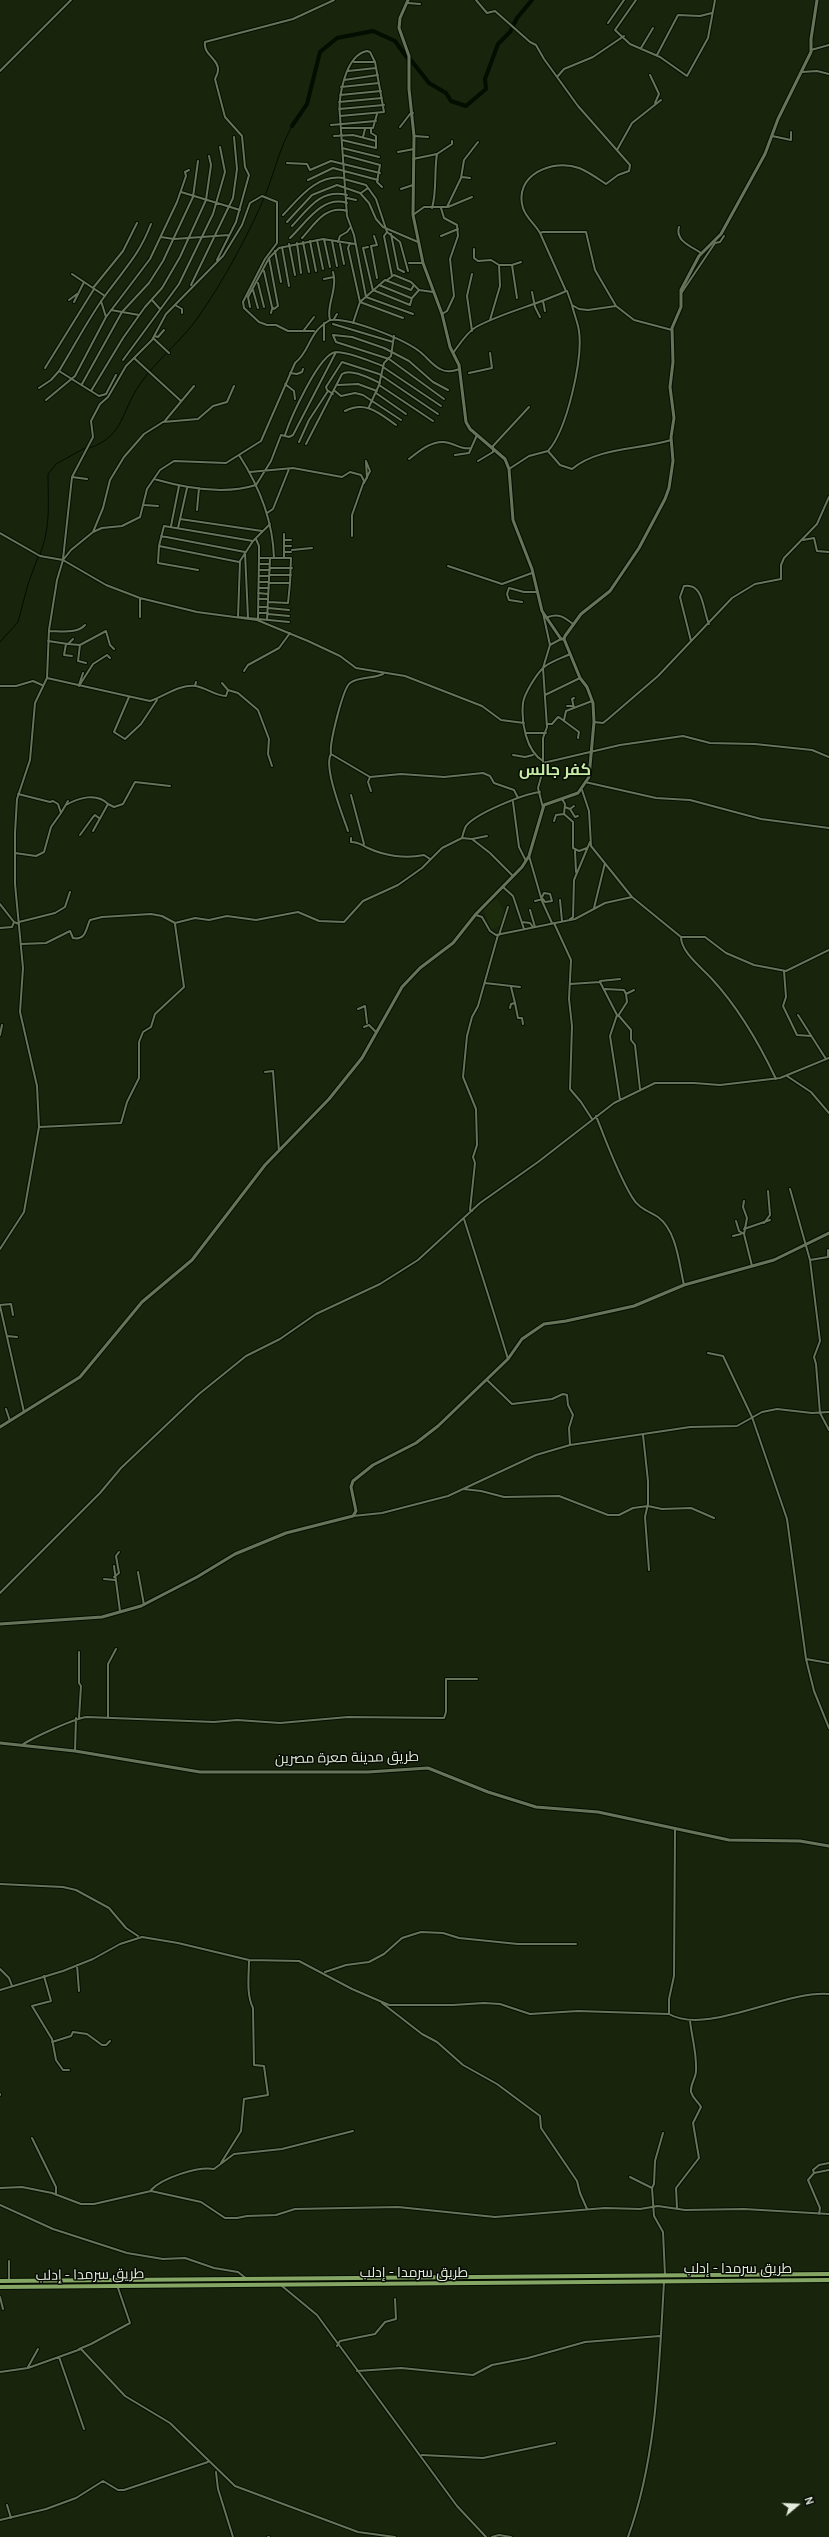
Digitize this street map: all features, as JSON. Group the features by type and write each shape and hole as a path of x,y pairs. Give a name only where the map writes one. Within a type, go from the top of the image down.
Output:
{"highway":[{"name":"طريق سرمدا - إدلب","path":"0,2281 829,2274"},
{"path":"178,2279 178,2284"},
{"path":"314,2279 314,2284"},
{"name":"طريق سرمدا - إدلب","path":"0,2287 178,2284 829,2280"}],"street":[{"path":"0,71 71,0"},
{"path":"217,260 240,210 249,176 245,167 242,136 227,120 223,113 215,79 218,71 218,65 207,52 205,42 293,19 334,0"},
{"path":"476,0 487,13 495,11 530,42 536,45 582,112 617,150 631,168 629,171 618,175 606,184 578,168 552,166 541,169 532,175 522,191 521,201 525,213 540,233 572,305 579,331 577,368 567,414 548,451 529,456 509,469"},
{"path":"608,23 624,0"},
{"path":"636,0 615,30 624,36 630,44 657,55 687,76 708,38 715,0"},
{"path":"550,645 562,639 575,625 582,614 610,590 639,548 665,499 671,477 671,440 674,418 670,387 673,362 672,330 682,306 681,294 688,276 701,253 721,234 765,154 811,50 811,39 817,0"},
{"path":"420,4 408,1 400,18 399,28 410,56 409,89 413,113 414,136 413,215 423,263 442,314 453,353 460,369 464,413 470,429 505,459 509,469 512,516 532,573 550,645 543,668 523,702 524,723 533,755 543,762 620,746 683,736 710,744 755,744 812,750 829,757"},
{"path":"657,55 678,15 700,16 712,13"},
{"path":"642,48 653,28"},
{"path":"557,77 564,69 593,57 624,36"},
{"path":"811,50 829,45"},
{"path":"340,116 383,113 384,105 378,75 375,62 370,52 362,52 354,62 341,87 339,102 344,179 347,196 347,211 350,227 354,234 366,297"},
{"path":"354,62 375,62"},
{"path":"348,72 376,68"},
{"path":"801,72 817,71 829,74"},
{"path":"344,80 378,75"},
{"path":"617,150 632,123 661,100 655,104 659,94 650,75"},
{"path":"341,87 379,83"},
{"path":"340,95 381,91"},
{"path":"339,102 382,98"},
{"path":"339,109 384,105"},
{"path":"400,127 410,114 413,113"},
{"path":"341,128 365,129 374,127 376,114"},
{"path":"331,125 376,120"},
{"path":"342,140 374,148 376,141 371,128"},
{"path":"363,138 365,129"},
{"path":"772,136 792,140 791,132"},
{"path":"334,136 341,135 376,141"},
{"path":"414,136 428,137"},
{"path":"191,285 230,206 235,188 237,169 234,137"},
{"path":"413,159 437,154 452,144 452,141"},
{"path":"447,207 461,178 464,160 478,142"},
{"path":"124,360 160,308 179,284 218,202 225,172 220,147"},
{"path":"342,148 379,157"},
{"path":"398,152 414,149"},
{"path":"432,208 435,197 434,173 437,154"},
{"path":"343,155 380,165 378,180"},
{"path":"91,391 139,315 172,273 187,237 206,200 211,165 209,156"},
{"path":"82,384 122,312 154,276 174,239 193,196 198,161"},
{"path":"287,163 307,164 310,170 330,161 380,173"},
{"path":"308,180 330,169 344,170 378,180 382,187"},
{"path":"46,400 72,378 106,317 150,259 181,192 185,172 189,170"},
{"path":"283,215 308,188 330,177 364,184 376,199 386,230 384,236 393,276"},
{"path":"461,178 470,178"},
{"path":"287,222 312,195 333,185 345,186 360,193 370,205 376,219 400,242 406,271 398,269 391,234"},
{"path":"401,189 413,185"},
{"path":"360,193 368,188"},
{"path":"181,192 206,200 218,202 240,210"},
{"path":"292,226 316,201 334,192 356,200"},
{"path":"0,1249 24,1212 39,1127 37,1086 20,1012 20,994 24,979 15,853 18,794 30,760 35,703 46,678 48,631 57,580 63,560 72,477 93,437 91,421 100,404 112,391 126,366 154,337 166,314 223,256 240,228 250,203 259,197 265,197 277,204 278,239 264,261 243,306 259,322 276,325 288,331 304,330 314,332"},
{"path":"413,215 424,207 447,207 472,197"},
{"path":"290,238 322,206 336,200 347,203"},
{"path":"302,238 327,213 336,208 347,211"},
{"path":"441,208 443,217 456,224 458,229 458,237 454,244 450,259 454,296 447,311 442,314"},
{"path":"45,368 93,288 123,251 137,223"},
{"path":"39,388 51,380 59,371 101,301 138,252 151,224"},
{"path":"344,264 339,243 340,236 348,232 350,227"},
{"path":"679,227 677,233 680,238 701,253"},
{"path":"441,236 458,229"},
{"path":"386,230 418,242"},
{"path":"540,233 569,230 586,232 595,270 616,306 634,320 672,330"},
{"path":"161,237 174,239 229,235"},
{"path":"373,291 364,248 376,245 374,236"},
{"path":"681,294 715,243 720,242 724,236"},
{"path":"250,307 248,298 258,282 269,258 275,251 289,244 324,239 339,243 355,244"},
{"path":"324,239 330,267"},
{"path":"317,240 323,269"},
{"path":"332,240 337,266"},
{"path":"310,241 316,271"},
{"path":"303,242 309,272"},
{"path":"350,243 348,248 360,302 353,323"},
{"path":"289,244 295,275"},
{"path":"297,244 301,273"},
{"path":"363,246 370,247"},
{"path":"282,247 289,286"},
{"path":"370,247 377,278"},
{"path":"474,249 474,258 478,261 491,260 507,267 512,265 517,298"},
{"path":"275,251 281,282"},
{"path":"269,258 278,306 272,309"},
{"path":"507,267 521,262"},
{"path":"408,263 423,263"},
{"path":"490,320 500,286 500,265"},
{"path":"263,270 272,309 271,313"},
{"path":"330,320 330,305 335,286 333,272"},
{"path":"72,274 105,296"},
{"path":"472,274 467,296 472,331"},
{"path":"360,302 379,285 393,276"},
{"path":"393,276 411,282 419,290 433,292"},
{"path":"324,279 334,277"},
{"path":"387,280 411,290 414,286"},
{"path":"74,302 84,282"},
{"path":"258,282 264,307"},
{"path":"379,285 412,298"},
{"path":"253,289 258,308"},
{"path":"373,291 410,306 412,298 419,290"},
{"path":"453,353 472,331 490,320 566,291"},
{"path":"532,292 534,304 540,317"},
{"path":"69,300 78,294"},
{"path":"366,297 414,314"},
{"path":"152,300 160,308"},
{"path":"101,301 106,317"},
{"path":"543,301 545,311"},
{"path":"360,302 402,318"},
{"path":"175,305 182,309 182,313"},
{"path":"572,305 579,309 588,310 616,306"},
{"path":"111,310 139,315"},
{"path":"334,319 337,314"},
{"path":"304,330 314,317"},
{"path":"63,560 71,550 93,532 102,528 122,526 136,520 144,505 147,489 160,470 174,461 226,463 261,441 295,363 303,357 314,332 330,320 334,319 353,323 394,336 418,350 441,370 450,372 460,369"},
{"path":"324,323 324,340"},
{"path":"332,324 393,342"},
{"path":"154,337 158,338 164,330"},
{"path":"444,399 389,359 335,341 333,335 356,339 391,352 409,361 433,382 448,390"},
{"path":"368,407 380,384 383,366 389,359 394,336"},
{"path":"154,337 169,353"},
{"path":"154,479 187,488 230,489 256,485 266,470 281,435 293,435 336,352"},
{"path":"285,435 310,381 330,354 336,352 383,366 440,406"},
{"path":"469,374 492,368 490,353"},
{"path":"134,358 181,401"},
{"path":"299,442 309,420 328,391 326,387 342,362 370,370 382,376 438,414"},
{"path":"290,373 297,374 302,372 303,369"},
{"path":"59,371 99,396 106,394 116,375"},
{"path":"306,444 342,374 346,372 380,384 433,421"},
{"path":"285,384 294,391 295,399"},
{"path":"337,385 356,384 377,392 406,414"},
{"path":"93,532 103,508 110,480 124,457 144,434 163,422 194,386"},
{"path":"163,422 198,419 213,406 227,402 234,386"},
{"path":"335,390 339,395 355,393 372,401 401,420"},
{"path":"328,391 333,394"},
{"path":"345,411 357,406 368,407 396,425"},
{"path":"478,461 494,452 493,449 497,442 529,407"},
{"path":"455,455 469,452 477,435"},
{"path":"548,451 560,465 572,469 580,462 598,454 671,440"},
{"path":"409,460 424,447 443,442 466,449 471,448"},
{"path":"239,455 250,472 267,513 270,524 274,558"},
{"path":"352,536 352,515 370,471 366,461 366,478"},
{"path":"250,472 289,469 315,471 335,477 342,477 349,472 355,472 363,477"},
{"path":"267,513 272,510 289,469"},
{"path":"364,484 363,477 365,474"},
{"path":"72,477 87,479"},
{"path":"171,526 178,486"},
{"path":"178,528 187,488"},
{"path":"197,510 199,488"},
{"path":"594,722 603,722 641,691 709,624 732,598 755,584 781,579 781,565 784,558 817,524 829,497"},
{"path":"144,505 158,506"},
{"path":"180,519 263,532"},
{"path":"270,524 253,541 239,562 238,617 289,622"},
{"path":"198,570 159,564 157,560 164,526 253,541"},
{"path":"0,533 40,556 63,560 106,585 140,598 197,612 257,620 290,633 340,656 356,668 384,674 405,676 482,706 501,720 524,723"},
{"path":"284,534 284,558"},
{"path":"161,536 246,552"},
{"path":"802,541 814,538 817,551 829,552"},
{"path":"256,539 259,546 258,619"},
{"path":"284,540 291,540"},
{"path":"159,546 239,562"},
{"path":"284,546 291,546"},
{"path":"284,552 312,548"},
{"path":"246,552 248,618"},
{"path":"258,599 288,603 292,568 291,558 259,558"},
{"path":"267,620 270,558"},
{"path":"259,564 270,564"},
{"path":"448,566 502,584 532,573"},
{"path":"259,570 292,568"},
{"path":"259,576 291,575"},
{"path":"259,582 290,583"},
{"path":"691,641 680,597 684,586 692,587 700,594 709,624"},
{"path":"259,588 269,588"},
{"path":"522,602 509,600 507,594 509,588 524,592 537,592"},
{"path":"258,593 268,594"},
{"path":"140,598 140,618"},
{"path":"258,607 289,610"},
{"path":"542,611 548,617 562,639 580,678 587,687 592,701 594,722 589,777 582,790 589,812 591,846 632,897 681,937 705,937 726,952 754,965 784,971 800,966 829,950"},
{"path":"258,613 289,616"},
{"path":"548,617 556,614 563,616 575,625"},
{"path":"48,631 72,631 81,629 85,625"},
{"path":"48,641 80,645 106,631 110,645 114,649"},
{"path":"244,671 248,665 279,648 290,633"},
{"path":"72,656 64,655 67,644 73,639"},
{"path":"80,645 78,661 86,663"},
{"path":"543,668 570,654"},
{"path":"79,686 93,664 106,655 110,658"},
{"path":"543,668 547,724 546,733 542,738 543,770 539,778 540,800 544,809"},
{"path":"79,686 83,673"},
{"path":"348,831 331,772 329,758 331,754 334,724 347,687 358,679 384,674"},
{"path":"46,678 128,697 150,701 157,699"},
{"path":"545,695 580,678"},
{"path":"0,686 16,686 33,681 42,685"},
{"path":"195,686 196,682"},
{"path":"222,683 228,690 238,693 258,710 269,739 268,754 272,766"},
{"path":"128,697 114,732 125,739 141,724 157,699 166,692 195,686 219,696 226,696 228,690"},
{"path":"573,707 572,700 574,698"},
{"path":"564,720 564,713 573,707 592,701"},
{"path":"567,706 573,707"},
{"path":"547,724 552,724 558,717 579,732 578,738"},
{"path":"526,733 546,733"},
{"path":"331,754 370,777 401,774 444,778 483,773 490,776 494,783 514,790 518,798"},
{"path":"512,755 525,757 533,755"},
{"path":"370,777 368,782 371,791"},
{"path":"66,805 85,797 102,799 114,807 123,804 134,782 170,786"},
{"path":"585,782 656,798 690,800 761,819 829,828"},
{"path":"0,1427 80,1377 142,1302 192,1260 265,1165 280,1152 329,1099 362,1058 402,987 420,968 453,942 475,915 504,887 526,861 529,856 544,805 582,790"},
{"path":"462,838 467,825 472,821 493,809 513,802 518,798 540,792"},
{"path":"18,794 50,802 53,801 58,804 61,813"},
{"path":"351,796 365,845"},
{"path":"562,799 565,807 564,814"},
{"path":"15,853 36,856 44,852 51,827 68,801"},
{"path":"513,802 519,847 526,861"},
{"path":"93,831 108,804"},
{"path":"570,809 574,806"},
{"path":"565,807 570,809 575,817 578,816"},
{"path":"554,821 556,815 564,814 573,822 577,873 573,917 568,920"},
{"path":"80,835 92,817 95,815 99,818"},
{"path":"21,944 46,942 70,931 73,938 81,938 84,936 90,920 96,917 151,914 159,915 175,923 195,918 209,920 227,916 256,920 295,912 319,921 340,923 348,918 353,910 363,901 398,885 442,848 462,838 472,839 487,836"},
{"path":"351,838 351,842 365,845 386,854 411,857 424,855 430,859"},
{"path":"472,839 490,853 513,876"},
{"path":"577,873 590,841"},
{"path":"575,851 587,848"},
{"path":"529,856 541,898 571,960 570,984 572,1026 570,1089 592,1119"},
{"path":"576,860 580,863"},
{"path":"594,909 605,863"},
{"path":"504,887 513,896 524,929"},
{"path":"0,904 14,922 19,923 55,913 65,907 70,892"},
{"path":"535,901 541,898 544,893 550,894 552,901 545,902"},
{"path":"475,915 482,917 490,931 499,935 568,920 623,898 632,897"},
{"path":"541,898 545,902 545,907"},
{"path":"560,900 562,921"},
{"path":"472,1212 470,1210 475,1163 473,1157 477,1145 476,1109 463,1076 467,1036 508,907"},
{"path":"530,910 534,927"},
{"path":"0,928 12,926 14,922"},
{"path":"522,922 530,923 534,927"},
{"path":"39,1127 121,1123 127,1102 139,1078 138,1046 143,1032 151,1027 155,1014 184,987 175,923"},
{"path":"681,937 681,942 693,960 739,1011 776,1079"},
{"path":"784,971 786,997 783,1006 797,1035 811,1036"},
{"path":"570,984 620,979"},
{"path":"599,982 618,1016 631,1030 632,1043 636,1045 640,1089"},
{"path":"485,983 520,987"},
{"path":"511,987 517,1016 522,1018 523,1024"},
{"path":"604,989 624,990 626,994 627,1002 618,1016 610,1036 620,1100"},
{"path":"626,994 634,990"},
{"path":"510,1008 511,1004 515,1003"},
{"path":"358,1009 365,1006 367,1024 376,1032"},
{"path":"798,1015 826,1059"},
{"path":"0,1036 2,1025"},
{"path":"0,1593 100,1493 121,1468 199,1394 246,1356 280,1339 316,1314 380,1284 418,1260 472,1212 480,1203 538,1162 592,1119 620,1100 640,1089 656,1083 720,1085 776,1079 787,1076 829,1058"},
{"path":"265,1072 273,1071 280,1152"},
{"path":"787,1076 811,1092 829,1113"},
{"path":"596,1116 616,1166 633,1199 645,1211 658,1217 666,1225 674,1242 684,1285"},
{"path":"790,1189 810,1260 820,1341 814,1358 820,1413 829,1430"},
{"path":"764,1223 770,1215 769,1195"},
{"path":"743,1234 747,1218 743,1207 744,1201"},
{"path":"464,1219 490,1307 499,1325 508,1359"},
{"path":"744,1229 770,1220"},
{"path":"736,1221 743,1234 752,1267"},
{"path":"353,1516 356,1511 351,1487 353,1481 383,1459 416,1443 487,1380 508,1359 522,1339 544,1324 566,1322 634,1306 684,1285 774,1260 829,1233"},
{"path":"732,1236 743,1234"},
{"path":"810,1260 828,1257 828,1250"},
{"path":"13,1314 11,1304 0,1305 24,1413"},
{"path":"7,1336 17,1337"},
{"path":"708,1353 725,1358 752,1417 787,1519 806,1659 814,1691 829,1728"},
{"path":"487,1380 512,1404 552,1399 562,1394 566,1395 568,1405 574,1415 570,1428 570,1445"},
{"path":"6,1409 10,1421"},
{"path":"0,1624 102,1617 144,1605 197,1577 236,1554 286,1533 353,1516 395,1510 448,1496 536,1454 570,1445 690,1427 730,1428 752,1417 777,1409 820,1413 829,1412"},
{"path":"643,1435 648,1506 645,1517 649,1570"},
{"path":"463,1489 481,1491 504,1498 559,1496 608,1515 622,1515 633,1508 648,1506 662,1509 691,1508 714,1518"},
{"path":"104,1579 115,1578 119,1574 116,1556 119,1552"},
{"path":"114,1566 120,1611"},
{"path":"138,1572 144,1605"},
{"path":"108,1718 108,1664 116,1649"},
{"path":"75,1751 81,1686 79,1683 79,1652"},
{"path":"806,1659 829,1663"},
{"path":"22,1746 31,1739 65,1726 78,1718 214,1722 237,1720 280,1722 348,1717 444,1718 446,1679 477,1679"},
{"name":"طريق مدينة معرة مصرين","path":"0,1743 75,1751 200,1772 368,1772 428,1768 488,1792 536,1807 598,1812 729,1840 800,1841 829,1846"},
{"path":"670,2014 669,1999 674,1976 675,1829"},
{"path":"0,1884 63,1887 76,1890 109,1908 126,1928 140,1937"},
{"path":"324,1973 346,1965 369,1962 384,1954 402,1938 421,1932 443,1932 459,1938 518,1944 576,1944"},
{"path":"0,1990 77,1965 120,1944 140,1937 162,1939 249,1960 299,1961 381,2002 422,2034 437,2042 463,2065 497,2084 540,2116 541,2128 577,2181 580,2194 587,2209"},
{"path":"221,2163 241,2131 244,2099 268,2095 264,2066 254,2065 253,2008 250,2001 248,1981 249,1960"},
{"path":"77,1965 79,1991"},
{"path":"0,1969 9,1978 12,1986"},
{"path":"44,1976 51,2001 32,2006 52,2042 57,2064 63,2070 69,2070"},
{"path":"381,2002 416,2006 494,2003 530,2014 578,2011 670,2014 677,2018 690,2021 707,2020 793,1997 818,1993 829,1994"},
{"path":"677,2208 676,2188 700,2158 693,2123 700,2107 693,2097 690,2089 696,2072 695,2050 691,2039 690,2021"},
{"path":"52,2042 71,2036 73,2032 81,2032 93,2036 102,2045 106,2045 110,2040"},
{"path":"0,2188 22,2187 56,2195 82,2204 94,2204 151,2191 176,2174 191,2173 207,2168 214,2169 234,2154 282,2148 353,2131"},
{"path":"663,2133 655,2161 654,2184 652,2188 654,2216 663,2232 665,2275"},
{"path":"32,2138 56,2187 56,2195"},
{"path":"819,2214 820,2208 808,2180 814,2173 813,2170 816,2166 829,2163"},
{"path":"814,2173 829,2170"},
{"path":"630,2177 652,2188"},
{"path":"151,2191 201,2202 224,2218 276,2215 295,2209 398,2207 495,2217 587,2209 654,2207 744,2209 829,2214"},
{"path":"0,2205 53,2228 127,2253 162,2259 185,2258 214,2268 238,2272 247,2279"},
{"path":"9,2261 10,2281"},
{"path":"628,2537 640,2503 649,2458 661,2349 660,2336 664,2281"},
{"path":"280,2284 317,2315 337,2346 422,2455 457,2506 486,2537"},
{"path":"0,2372 27,2368 94,2343 130,2323 117,2285"},
{"path":"0,2297 3,2310"},
{"path":"337,2346 340,2340 375,2334 385,2322 396,2319 395,2299"},
{"path":"357,2371 401,2368 473,2375 492,2365 528,2358 585,2342 660,2336"},
{"path":"27,2368 38,2349"},
{"path":"78,2349 82,2350 92,2358 125,2396 170,2423 216,2470 235,2486 254,2495 358,2532 395,2537"},
{"path":"59,2356 84,2429"},
{"path":"422,2455 483,2458 555,2443"},
{"path":"0,2520 76,2498 103,2481 118,2490 124,2490 208,2462"},
{"path":"216,2470 218,2489 233,2537"},
{"path":"7,2505 11,2518"},
{"path":"492,2537 499,2535 511,2537"}],"shaded area":[{"path":"497,899 506,915 502,924 491,930 483,908"}],"waterway":[{"path":"410,59 429,83 446,93 451,101 466,106 486,89 485,79 498,44 510,32 517,18 532,0"},
{"path":"292,126 307,104 320,52 337,38 373,31 395,41 408,59"},
{"path":"90,448 101,443 116,429 140,384 154,366 192,325 216,290 233,262 255,219 283,145 292,126"},
{"path":"40,554 46,534 48,474 56,464 85,448"},
{"path":"0,642 18,622 28,584 38,557"}],"district":[{"name":"كفر جالس","path":"555,770"}]}
